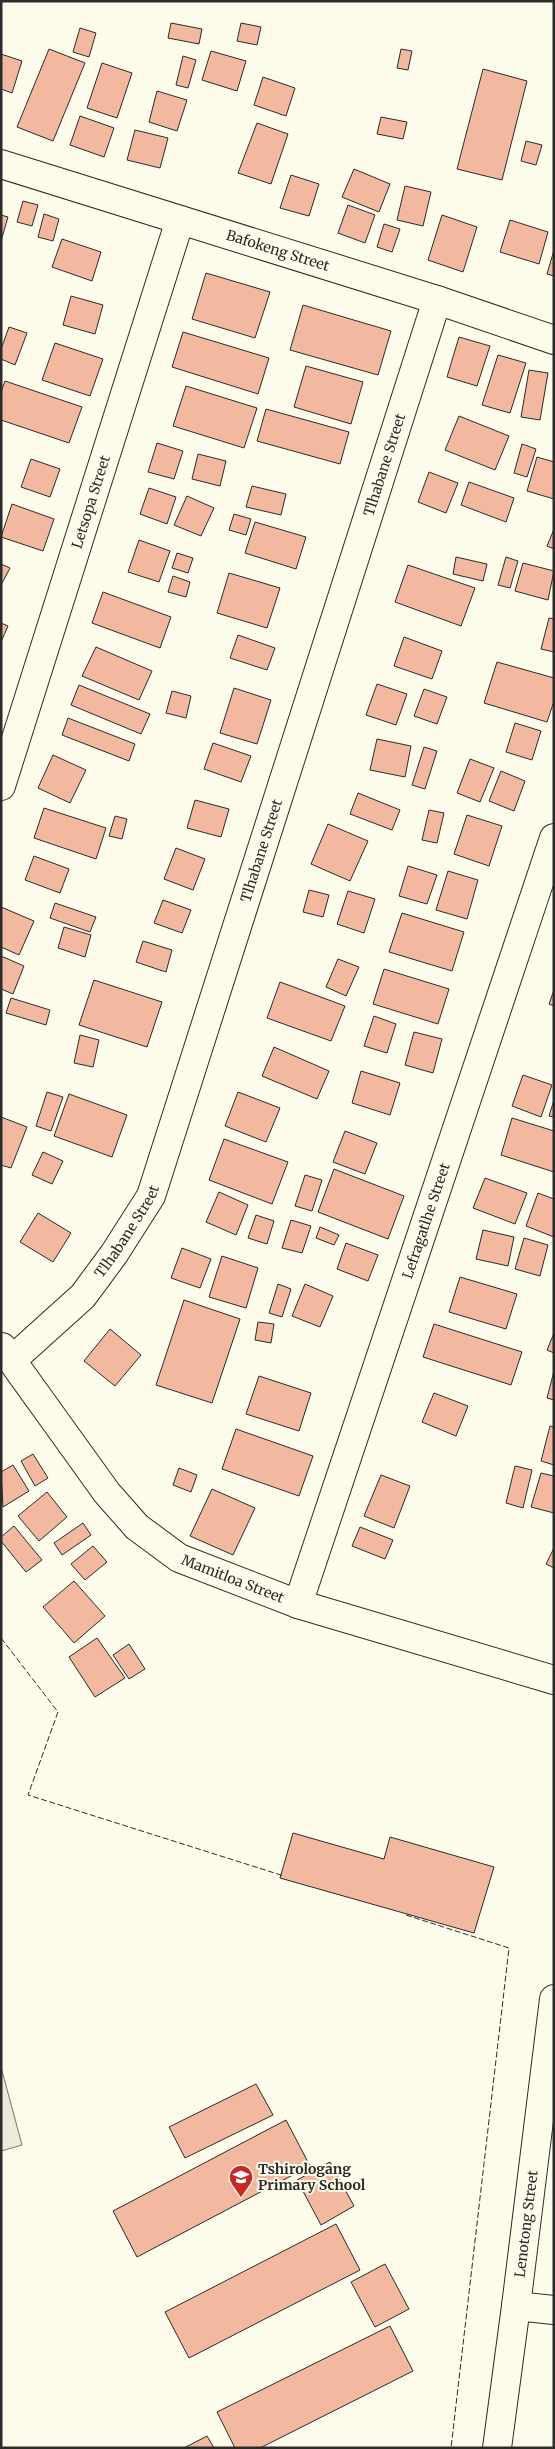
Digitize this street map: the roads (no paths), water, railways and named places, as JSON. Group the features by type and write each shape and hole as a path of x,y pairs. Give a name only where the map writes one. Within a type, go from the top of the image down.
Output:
{"street":[{"name":"Bafokeng Street","path":"1,164 437,300 554,340"},
{"name":"Letsopa Street","path":"1,786 180,220"},
{"name":"Tlhabane Street","path":"7,1353 83,1296 114,1254 151,1196 437,300"},
{"name":"Lefragatlhe Street","path":"298,1604 554,838"},
{"name":"Mamitloa Street","path":"7,1353 106,1493 137,1527 179,1558 298,1604 554,1680"},
{"name":"Lenotong Street","path":"497,2448 554,1999"},
{"path":"516,2306 554,2310"}],"place":[{"name":"Tshirologang Primary School","path":"241,2198"}]}
